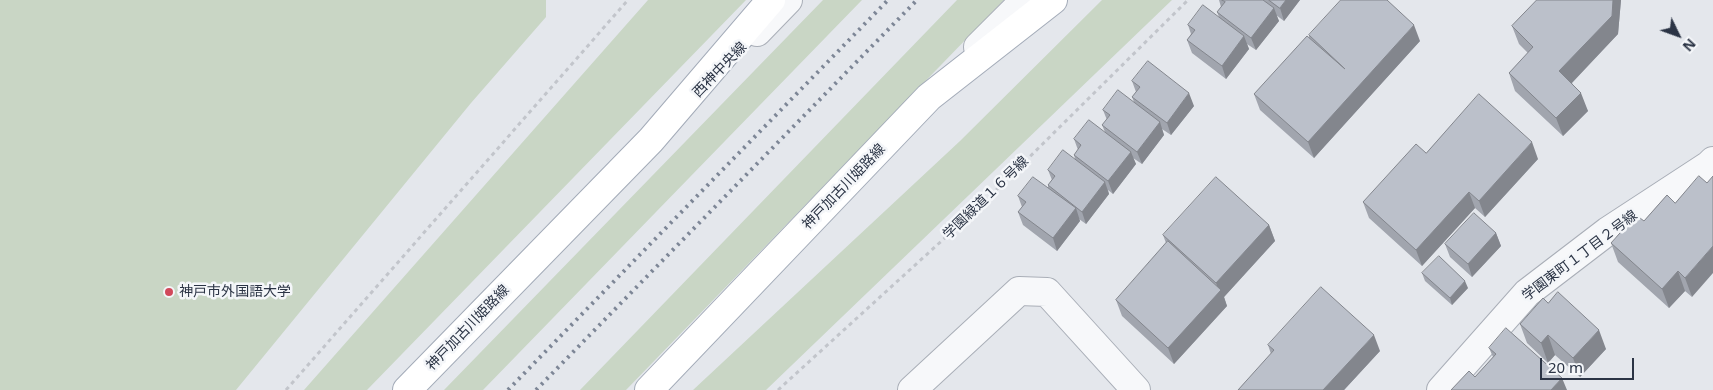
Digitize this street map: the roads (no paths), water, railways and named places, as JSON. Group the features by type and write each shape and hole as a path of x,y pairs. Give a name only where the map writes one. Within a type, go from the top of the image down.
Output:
{"main road":[{"name":"神戸加古川姫路線","path":"407,390 651,140 771,0"},
{"name":"神戸加古川姫路線","path":"649,390 930,98 1053,0"}],"street":[{"name":"西神中央線","path":"651,140 788,0"},
{"path":"930,98 1024,0"},
{"name":"学園東町１丁目２号線","path":"1441,390 1526,293 1608,231 1709,165 1713,160"},
{"path":"912,390 1019,291 1047,292 1136,390"}],"railway":[{"path":"508,390 888,0"},
{"path":"536,390 917,0"}],"place":[{"name":"神戸市外国語大学","path":"169,292"}]}
